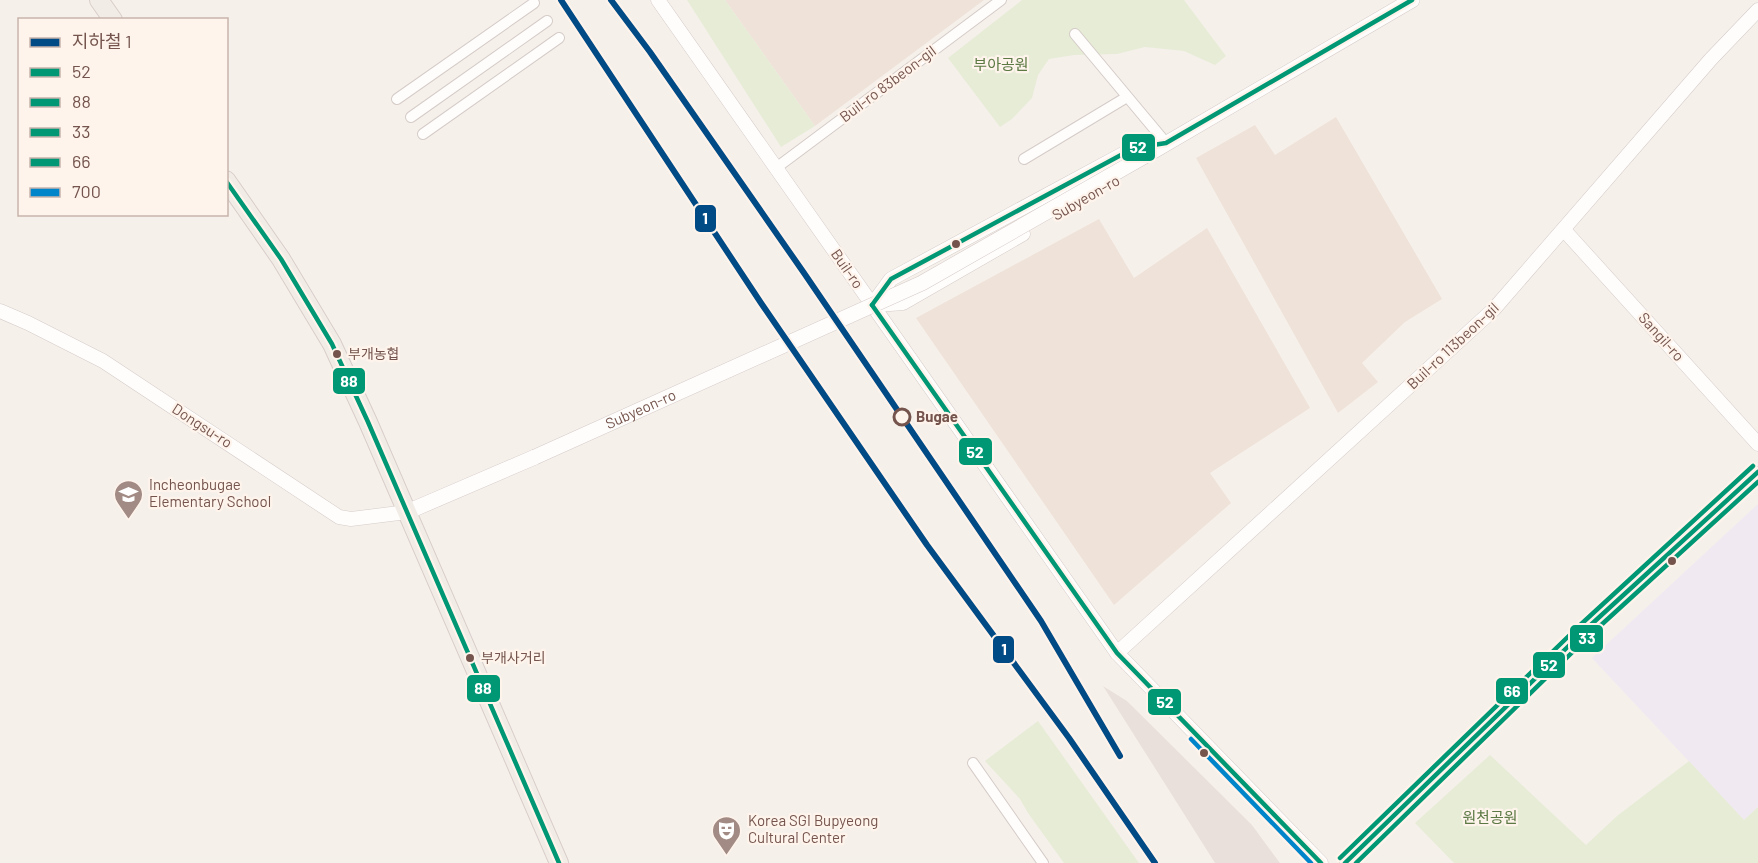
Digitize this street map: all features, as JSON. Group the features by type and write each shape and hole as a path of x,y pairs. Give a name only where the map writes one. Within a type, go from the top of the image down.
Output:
{"main road":[{"path":"99,0 112,18"},
{"name":"Subyeon-ro","path":"407,512 922,283 1412,0"},
{"path":"228,183 281,259 332,344 558,863"}],"street":[{"name":"Buil-ro","path":"658,0 1117,652 1321,863"},
{"name":"Buil-ro 83beon-gil","path":"776,168 1001,0"},
{"path":"398,99 534,3"},
{"name":"Buil-ro 113beon-gil","path":"1117,652 1494,309 1711,59 1758,10"},
{"path":"411,117 547,21"},
{"path":"1075,34 1166,143"},
{"path":"423,134 559,38"},
{"path":"1024,159 1127,97"},
{"name":"Subyeon-ro","path":"872,305 903,303 1157,157 1166,143"},
{"name":"Subyeon-ro","path":"872,305 891,279 1134,148 1166,143"},
{"name":"Sangil-ro","path":"1564,230 1758,444"},
{"name":"Dongsu-ro","path":"0,311 28,322 103,361 339,516 351,519 407,512"},
{"path":"1345,863 1583,632 1758,472"},
{"path":"973,763 1043,863"}],"shaded area":[{"path":"725,0 984,0 815,126"},
{"path":"1336,117 1442,299 1405,322 1362,363 1378,382 1338,413 1196,158 1255,125 1275,155"},
{"path":"1099,219 1134,278 1207,228 1310,408 1210,473 1231,503 1114,605 916,318"},
{"path":"1758,504 1758,807 1744,820 1592,658"},
{"path":"1103,686 1127,701 1252,825 1280,863 1215,863"}],"green space":[{"path":"687,0 725,0 815,126 781,147"},
{"name":"부아공원","path":"1022,0 1184,0 1226,56 1215,65 1184,51 1145,47 1117,54 1074,55 1049,59 1038,75 1032,98 1012,119 1000,127 948,58"},
{"path":"1038,721 1139,863 1064,863 1020,799 985,761"},
{"name":"원천공원","path":"1490,755 1586,845 1617,816 1689,761 1744,820 1758,807 1758,863 1454,863 1415,823"}],"metro line":[{"name":"1","path":"561,0 761,303 927,545 1069,738 1155,863"},
{"name":"1","path":"611,0 650,52 804,273 1041,621 1120,756"}],"transit line":[{"name":"52","path":"872,305 891,279 1134,148 1166,143 1412,0"},
{"name":"88","path":"228,184 281,259 332,344 559,863"},
{"name":"52","path":"872,305 1117,653 1321,863"},
{"name":"66","path":"1340,858 1578,627 1753,466"},
{"name":"52","path":"1345,863 1583,632 1758,472"},
{"name":"33","path":"1356,863 1588,637 1758,482"},
{"name":"700","path":"1191,739 1311,863"}],"place":[{"name":"부개농협","path":"337,354"},
{"name":"Bugae","path":"902,417"},
{"name":"Incheonbugae Elementary School","path":"128,520"},
{"name":"부개사거리","path":"470,658"},
{"name":"Korea SGI Bupyeong Cultural Center","path":"727,856"}]}
